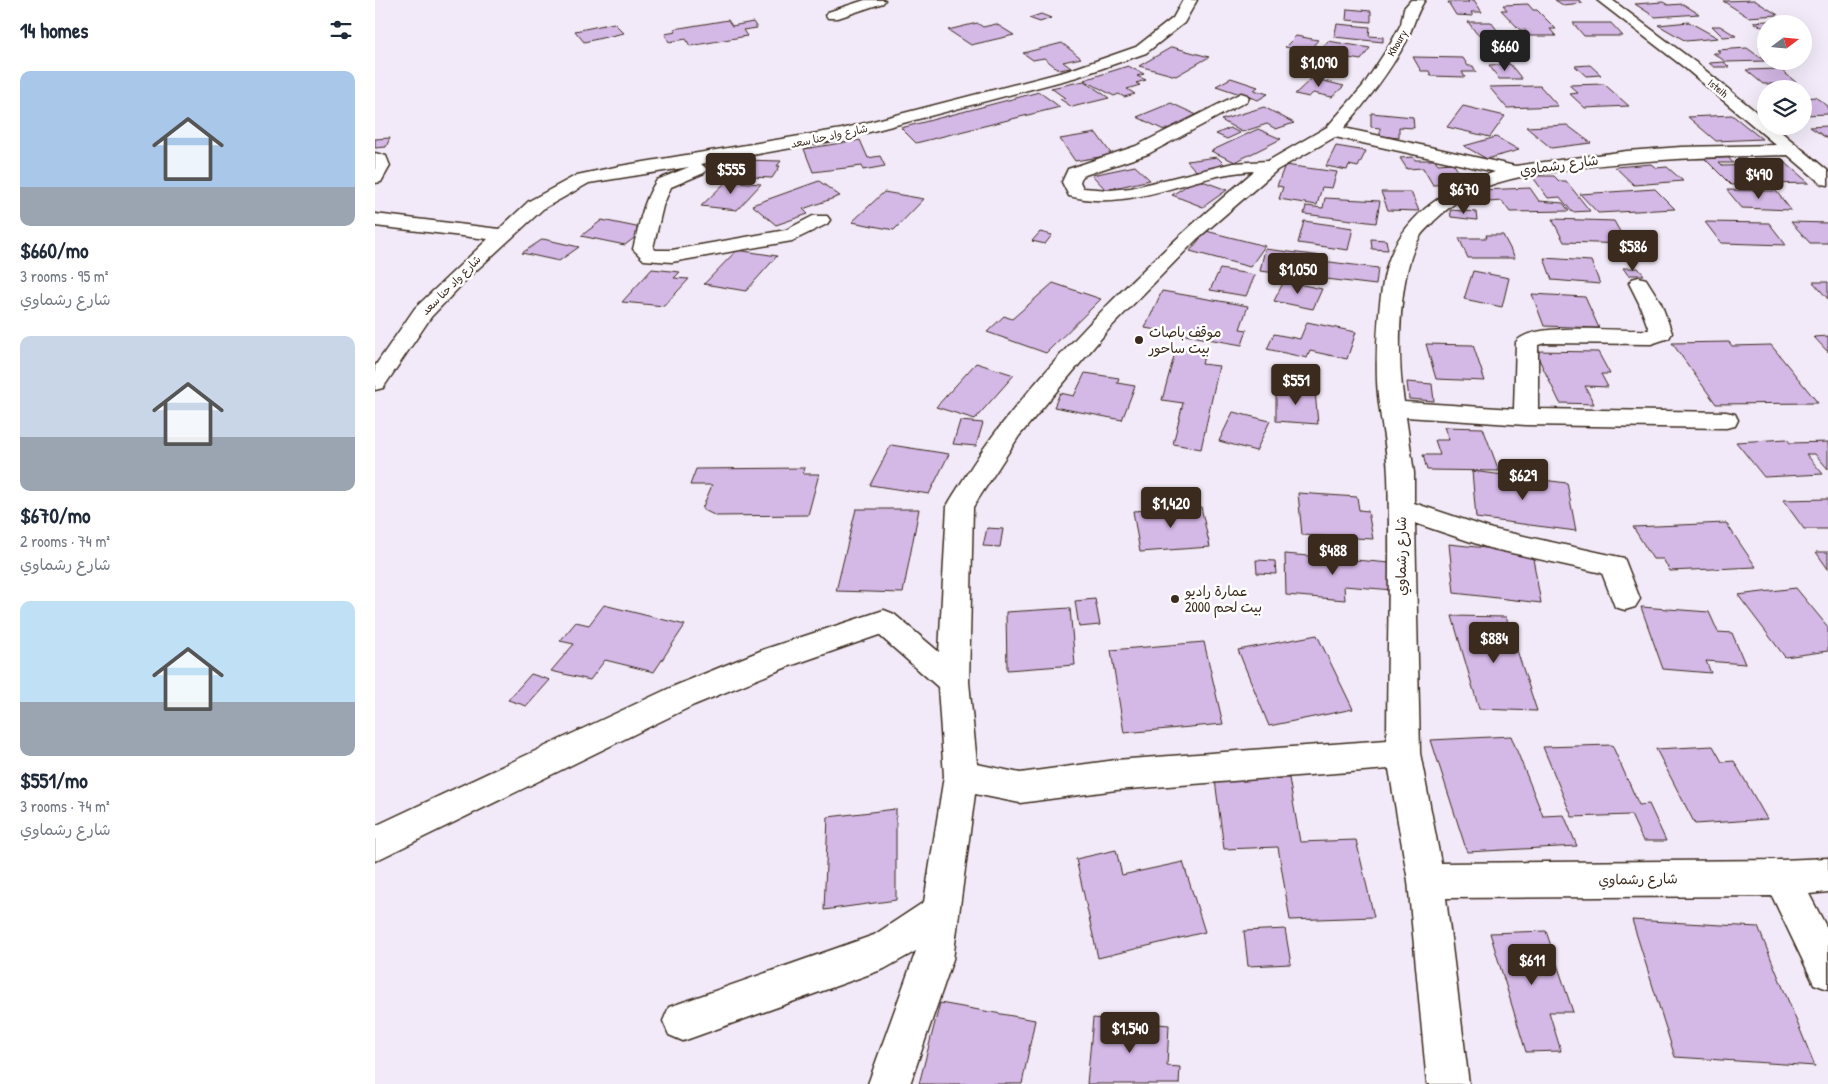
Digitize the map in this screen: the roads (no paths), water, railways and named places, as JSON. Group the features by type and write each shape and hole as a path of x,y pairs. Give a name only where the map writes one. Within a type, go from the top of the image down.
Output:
{"street":[{"path":"833,15 878,0"},
{"name":"شارع واد حنا سعد","path":"375,383 423,313 503,235 537,205 583,179 619,171 691,161 843,134 1072,74 1141,50 1179,20 1190,0"},
{"name":"Khoury","path":"889,1084 935,958 961,776 953,682 961,506 1011,430 1101,324 1190,235 1271,166 1333,131 1369,89 1408,24 1411,8 1418,0"},
{"name":"Isteih","path":"1604,0 1690,65 1828,180"},
{"path":"1241,98 1142,150 1074,173 1071,182 1075,192 1084,196 1098,197 1163,187 1234,168 1271,166"},
{"path":"1333,131 1515,170"},
{"name":"شارع رشماوي","path":"1793,150 1681,152 1627,156 1515,170 1473,185 1447,199 1413,231 1400,257 1392,288 1389,381 1401,473 1403,753 1426,881 1782,878 1828,875"},
{"path":"722,154 694,171 663,184 654,206 643,249 651,256 672,256 792,235 820,220"},
{"path":"375,158 381,160 381,166 375,178"},
{"path":"375,220 503,235"},
{"path":"1527,417 1527,342 1542,336 1651,337 1661,333 1650,303 1639,283"},
{"path":"1393,409 1527,417 1726,420"},
{"path":"1401,508 1489,538 1614,565 1625,599"},
{"path":"375,844 683,696 776,658 884,622 953,682"},
{"path":"961,776 1020,788 1116,775 1403,753"},
{"path":"1782,878 1828,970"},
{"path":"1426,881 1448,1084"},
{"path":"683,1021 884,950 941,912"}],"place":[{"name":"موقف باصات بيت ساحور","path":"1139,340"},
{"name":"عمارة راديو بيت لحم 2000","path":"1175,599"}]}
